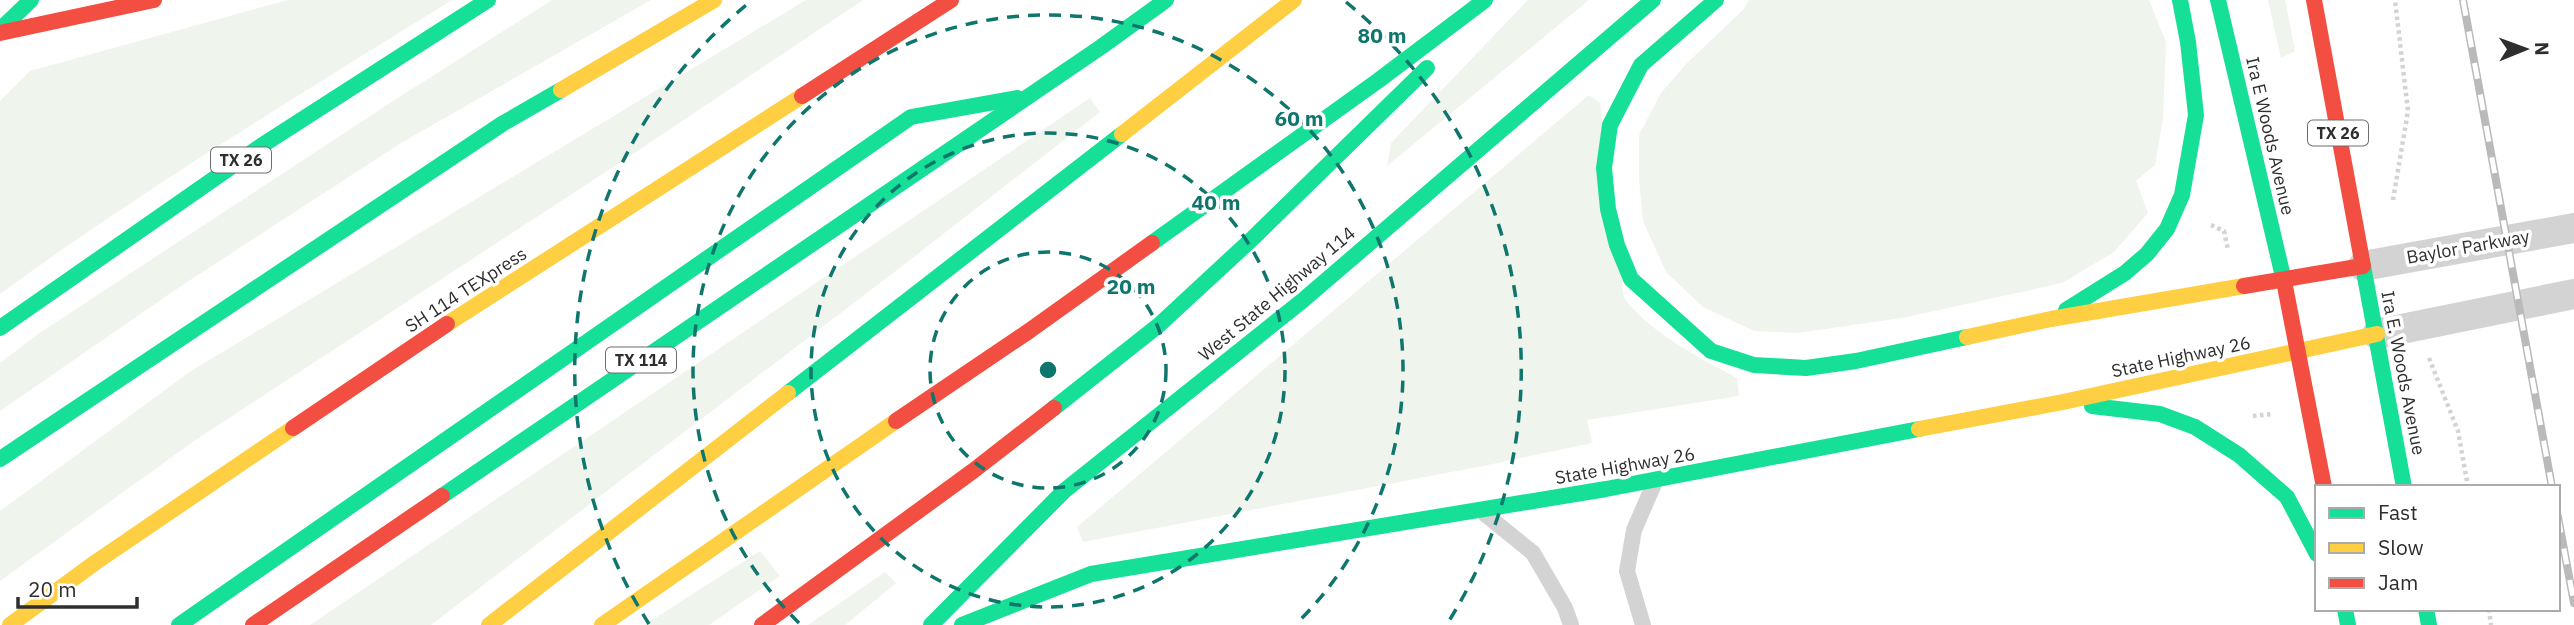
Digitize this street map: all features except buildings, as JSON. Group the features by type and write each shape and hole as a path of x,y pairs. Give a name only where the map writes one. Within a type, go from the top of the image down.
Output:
{"main road":[{"path":"0,31 31,0"},
{"path":"0,31 154,0"},
{"name":"TX 26","path":"0,328 261,146 488,0"},
{"path":"0,459 502,124 714,0"},
{"name":"SH 114 TEXpress","path":"10,625 96,562 438,330 951,0"},
{"name":"TX 114","path":"253,625 1166,0"},
{"path":"489,625 1294,0"},
{"path":"602,625 830,465 1029,331 1486,0"},
{"path":"762,625 973,471 1158,325 1432,64 1486,0"},
{"name":"West State Highway 114","path":"931,625 1064,491 1302,301 1653,0"},
{"path":"1716,0 1641,65 1610,125 1604,167 1608,209 1631,279 1655,304 1711,351 1754,365 1806,368 1856,361 2051,319 2362,266"},
{"path":"2051,319 2124,273 2147,254 2167,229 2182,195 2196,115 2188,42 2180,0"},
{"name":"Ira E Woods Avenue","path":"2218,0 2284,281"},
{"name":"TX 26","path":"2314,0 2362,266"},
{"path":"179,625 911,117 1029,96"},
{"name":"Ira E. Woods Avenue","path":"2362,266 2404,485"},
{"path":"2284,281 2324,485"},
{"name":"State Highway 26","path":"962,625 1091,574 1655,480 2063,402 2377,334"},
{"path":"2063,402 2161,414 2196,427 2239,455 2287,497 2315,550"}],"street":[{"name":"Baylor Parkway","path":"2362,266 2574,228"},
{"path":"2377,334 2574,294"}],"lane":[{"path":"1643,625 1627,571 1634,530 1655,480"},
{"path":"1480,510 1533,553 1565,608 1571,625"}],"path":[{"path":"2207,222 2224,231 2229,257"},
{"path":"2248,416 2277,414"}],"shaded area":[{"path":"288,0 452,0 166,179 0,294 0,101 30,71"},
{"path":"552,0 651,0 401,143 178,288 0,411 0,363 38,334"},
{"path":"806,0 863,0 194,441 0,581 0,511 191,371"},
{"path":"1528,0 1589,0 1387,166 1391,143"},
{"path":"1749,0 2149,0 2166,42 2163,119 2155,165 2136,181 2148,213 2114,252 2062,283 1902,318 1797,333 1754,331 1703,307 1666,272 1643,221 1639,135 1661,93 1687,63 1743,10"},
{"path":"2268,0 2285,0 2295,51 2281,58"},
{"path":"1589,95 1600,103 1624,298 1662,334 1737,378 1739,396 1587,420 1592,443 1083,542 1077,527"},
{"path":"1090,98 1100,112 431,625 310,625"},
{"path":"760,551 780,576 709,625 644,625"},
{"path":"885,572 896,583 845,625 808,625"}],"railway":[{"path":"2463,0 2552,485"},
{"path":"2560,528 2574,603"}],"traffic: fast":[{"path":"0,30 31,0"},
{"path":"0,328 261,146 488,0"},
{"path":"442,496 1166,0"},
{"path":"1152,243 1379,80 1485,0"},
{"path":"931,625 1064,491 1302,301 1653,0"},
{"path":"1716,0 1641,65 1610,125 1604,168 1608,209 1617,245 1631,279 1711,351 1754,365 1806,368 1856,361 1967,337"},
{"path":"2066,310 2125,273 2147,254 2167,229 2182,195 2196,115 2188,42 2180,0"},
{"path":"2218,0 2284,281"},
{"path":"1054,408 1159,325 1253,238 1427,68"},
{"path":"0,459 502,124 561,90"},
{"path":"179,625 911,117 1017,98"},
{"path":"788,393 1122,134"},
{"path":"2363,266 2404,485"},
{"path":"2092,406 2160,414 2195,427 2239,455 2287,497 2315,550"},
{"path":"962,625 1091,574 1606,489 1919,429"},
{"path":"2345,611 2348,625"},
{"path":"2426,611 2429,625"}],"traffic: slow":[{"path":"561,90 714,0"},
{"path":"1122,134 1294,0"},
{"path":"447,324 802,96"},
{"path":"1967,337 2051,319 2244,286"},
{"path":"1919,429 2063,402 2377,334"},
{"path":"489,625 788,393"},
{"path":"602,625 896,421"},
{"path":"10,625 96,562 293,428"}],"traffic: jam":[{"path":"0,33 154,0"},
{"path":"802,96 951,0"},
{"path":"2244,286 2363,266 2314,0"},
{"path":"896,421 1152,243"},
{"path":"2284,281 2324,485"},
{"path":"293,428 447,324"},
{"path":"762,625 973,471 1054,408"},
{"path":"253,625 442,496"}]}
